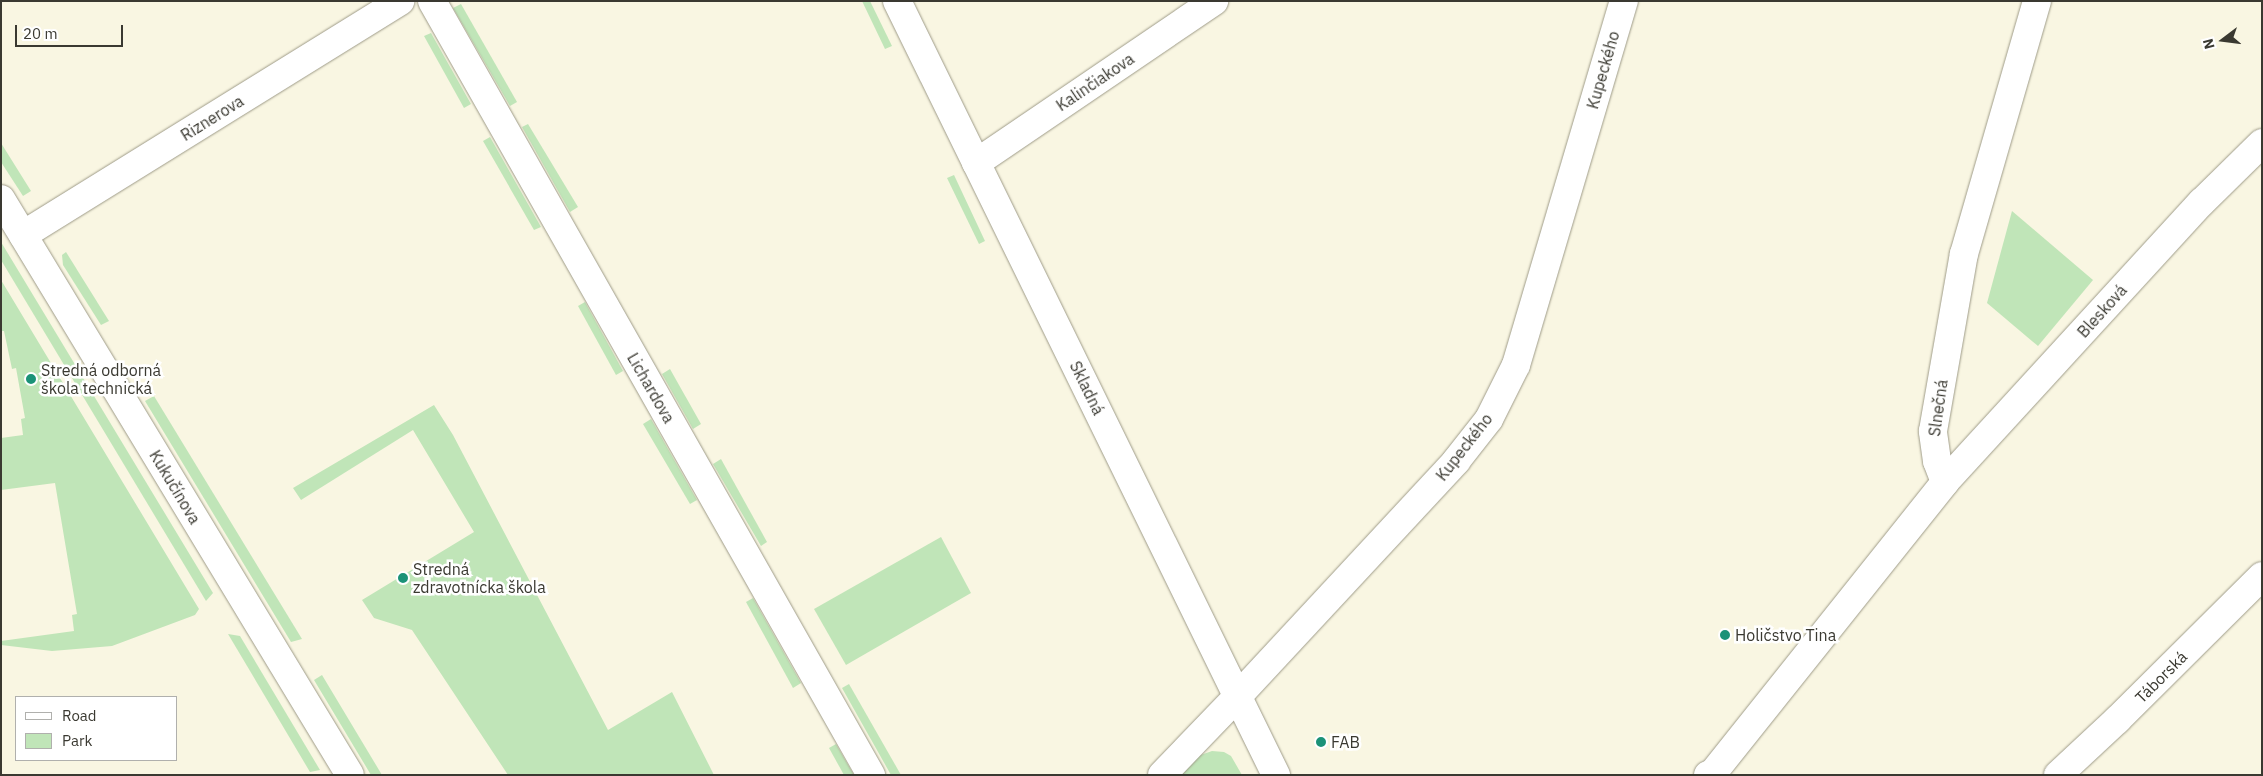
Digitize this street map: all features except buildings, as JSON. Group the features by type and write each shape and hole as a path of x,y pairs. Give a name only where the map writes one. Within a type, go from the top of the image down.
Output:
{"street":[{"name":"Riznerova","path":"23,234 400,1"},
{"name":"Lichardova","path":"432,1 871,775"},
{"name":"Skladná","path":"897,1 1276,775"},
{"name":"Kalinčiakova","path":"976,163 1214,1"},
{"name":"Kupeckého","path":"1162,775 1456,461 1489,419 1516,365 1624,1"},
{"name":"Slnečná","path":"1946,482 1937,461 1933,431 1964,254 2037,1"},
{"name":"Blesková","path":"1946,482 2202,202 2262,143"},
{"name":"Kukučínova","path":"1,199 350,775"},
{"path":"1712,774 1946,482"},
{"name":"Táborská","path":"2058,775 2117,720 2262,576"}],"green space":[{"path":"862,1 870,1 892,46 885,49"},
{"path":"461,4 517,102 510,106 453,8"},
{"path":"431,33 471,104 464,108 424,36"},
{"path":"528,124 578,207 570,212 522,127"},
{"path":"490,137 541,227 534,230 483,141"},
{"path":"1,143 31,191 23,196 1,162"},
{"path":"954,175 985,241 979,244 947,178"},
{"path":"2012,211 2093,280 2038,346 1987,303"},
{"path":"1,242 213,593 206,601 1,260"},
{"path":"66,252 109,321 101,325 63,265 62,255"},
{"name":"Stredná odborná škola technická","path":"1,280 199,609 195,615 112,646 52,651 1,645 1,641 74,631 72,615 77,614 55,483 1,490 1,438 23,435 21,419 25,418 16,368 12,369 4,331 1,331"},
{"path":"585,302 623,371 616,375 578,306"},
{"path":"670,369 701,424 693,429 662,374"},
{"path":"154,396 302,639 291,642 145,401"},
{"path":"434,405 453,435 608,730 672,692 714,775 508,775 412,630 374,618 362,600 474,532 413,430 301,500 293,488"},
{"path":"651,419 697,500 690,504 643,424"},
{"path":"721,459 767,542 761,546 713,464"},
{"path":"941,537 971,593 846,665 814,609"},
{"path":"753,598 801,683 793,688 746,602"},
{"path":"228,634 240,636 320,770 310,772"},
{"path":"322,675 382,775 371,775 314,680"},
{"path":"849,684 901,775 891,775 842,688"},
{"path":"836,744 854,775 844,775 829,748"},
{"path":"1212,751 1224,752 1231,756 1242,775 1179,775 1195,757"}],"place":[{"name":"Stredná odborná škola technická","path":"31,379"},
{"name":"Stredná zdravotnícka škola","path":"403,578"},
{"name":"Holičstvo Tina","path":"1725,635"},
{"name":"FAB","path":"1321,742"}]}
